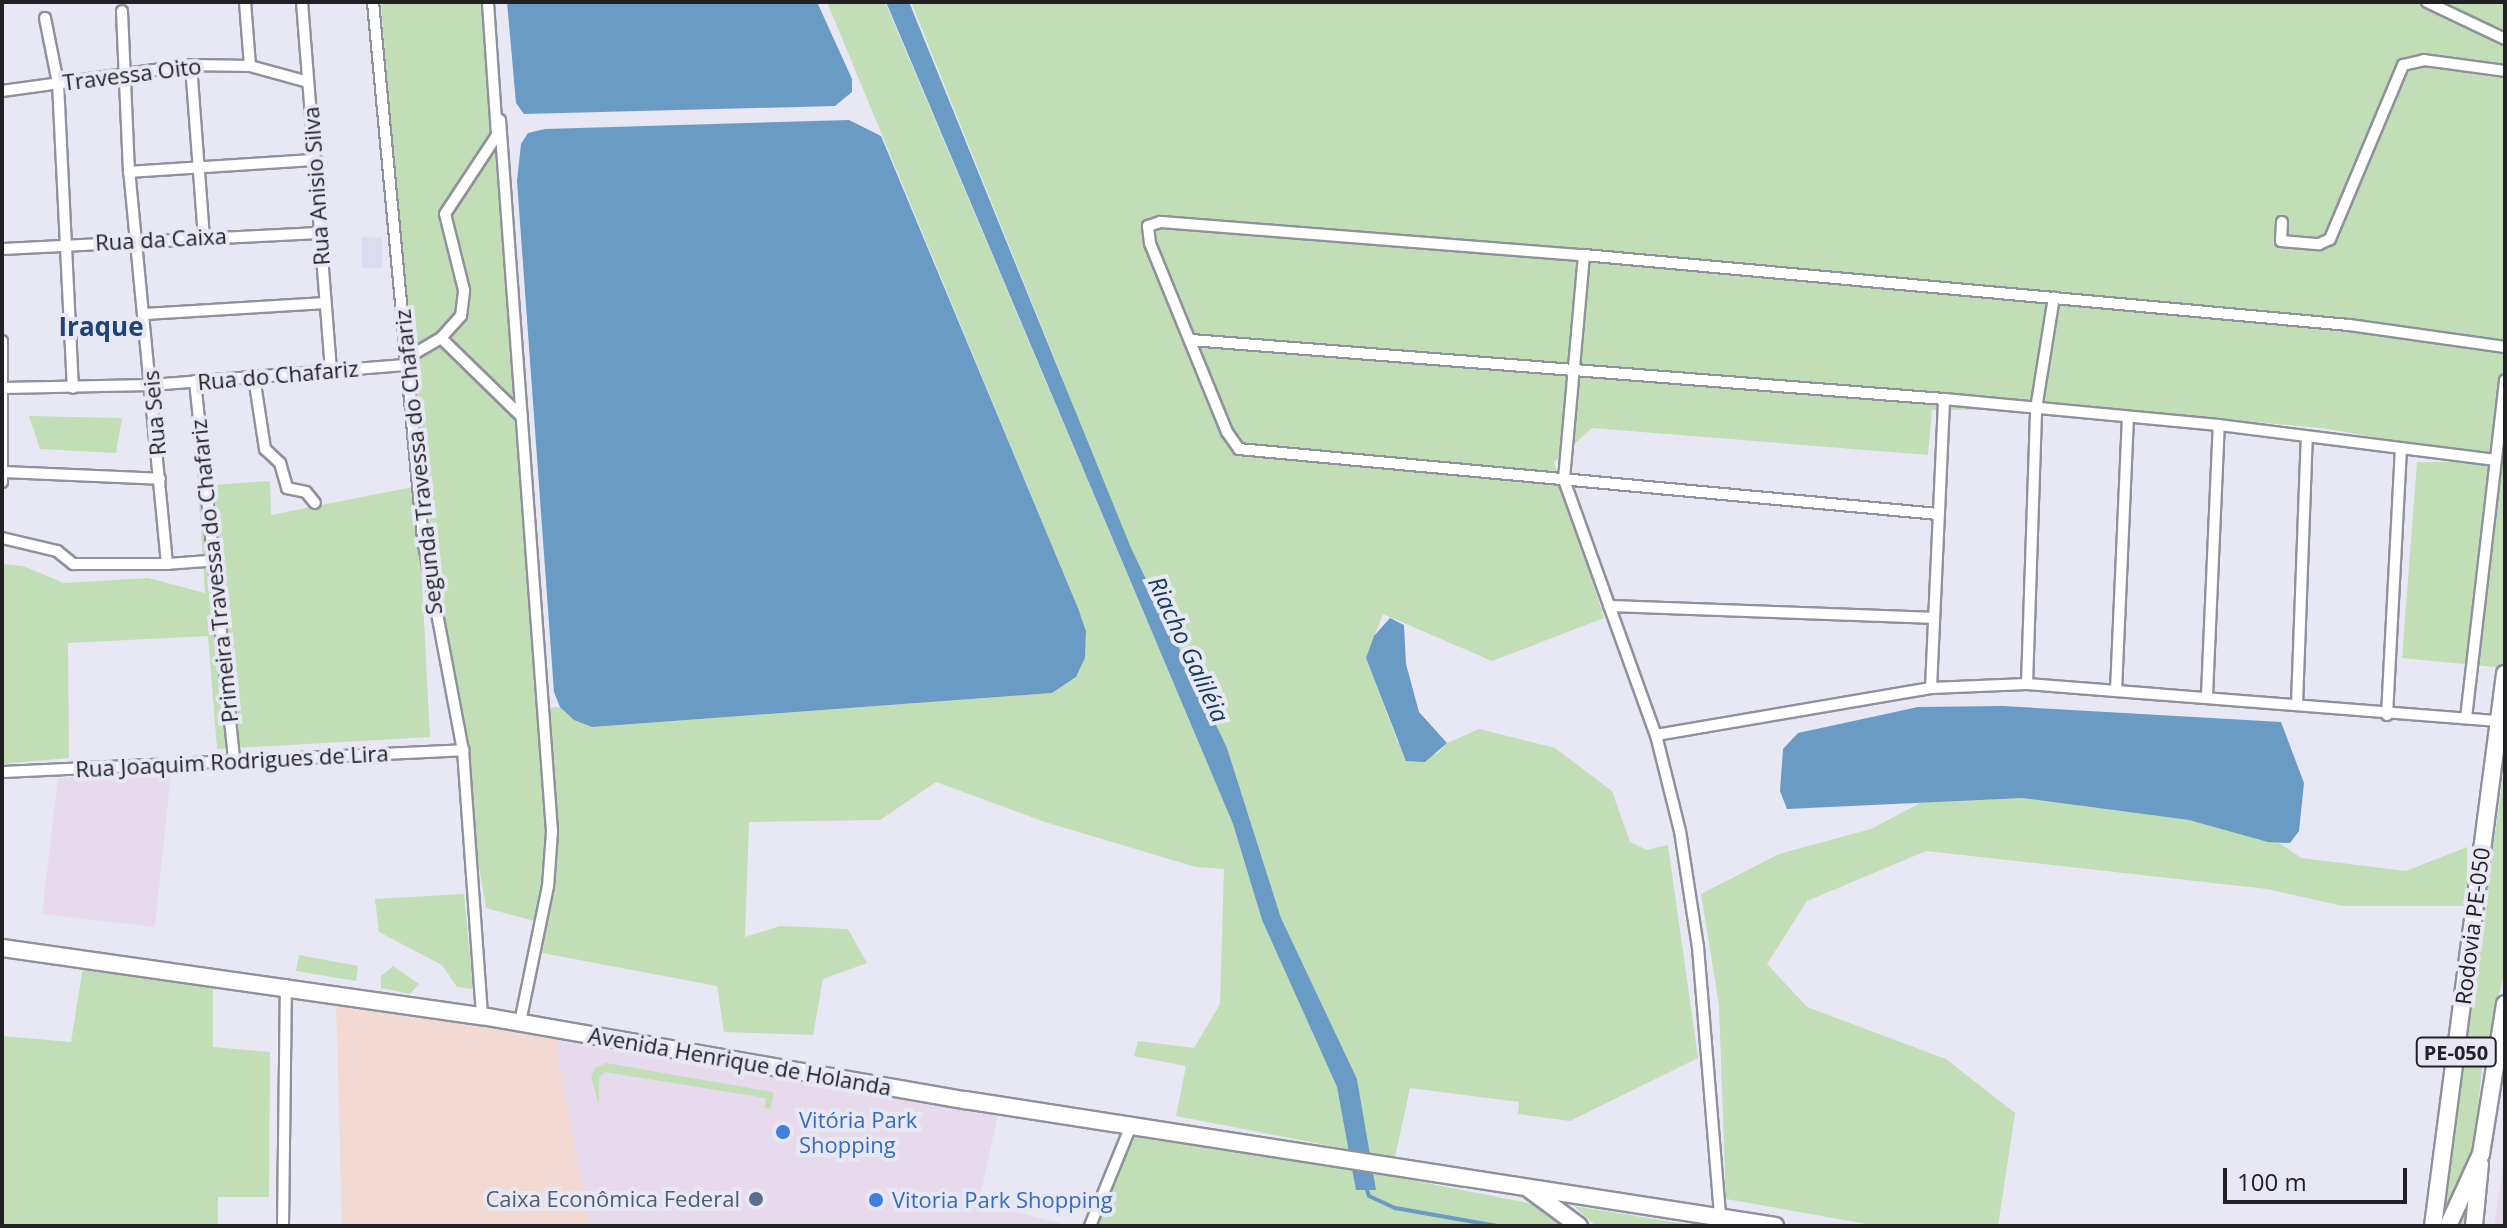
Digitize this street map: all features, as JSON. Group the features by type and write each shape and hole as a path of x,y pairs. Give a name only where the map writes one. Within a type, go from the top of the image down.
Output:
{"main road":[{"name":"Rodovia PE-050","path":"2433,1226 2505,674"},
{"name":"Avenida Henrique de Holanda","path":"2,948 286,985 1775,1226"},
{"name":"Rodovia PE-050","path":"2448,1226 2481,1154 2505,1004"},
{"path":"2474,1226 2481,1154"},
{"name":"Avenida Henrique de Holanda","path":"1524,1186 1579,1226"}],"street":[{"path":"245,2 250,66"},
{"name":"Rua Anisio Silva","path":"302,2 331,370"},
{"name":"Segunda Travessa do Chafariz","path":"373,2 423,539 463,750 482,1016"},
{"path":"488,2 500,120 552,832 548,886 520,1023"},
{"path":"2427,2 2505,39"},
{"name":"Rua Seis","path":"122,11 129,172 146,314 167,564"},
{"path":"45,18 58,83 73,388"},
{"path":"2282,222 2281,241 2319,244 2332,236 2403,65 2424,60 2505,71"},
{"path":"191,65 204,236"},
{"name":"Travessa Oito","path":"2,91 191,65 250,66 308,82"},
{"path":"405,362 441,338 461,316 464,290 445,214 492,148 500,120"},
{"path":"129,172 316,160"},
{"path":"1938,514 1239,449 1227,432 1147,229 1152,223 1584,255 2349,325 2505,347"},
{"name":"Rua da Caixa","path":"2,249 204,236 319,233"},
{"path":"1584,255 1564,480 1656,735 1680,831 1698,947 1720,1215"},
{"path":"2027,684 2036,409 2054,297"},
{"path":"146,314 325,303"},
{"path":"441,338 522,417"},
{"path":"1191,340 1575,367 1944,399 2219,425 2495,460"},
{"path":"2,341 2,482"},
{"name":"Rua do Chafariz","path":"3,388 151,385 405,362"},
{"path":"254,377 263,440 280,463 285,485 309,494 315,503"},
{"path":"2466,718 2505,380"},
{"name":"Primeira Travessa do Chafariz","path":"195,381 234,760"},
{"path":"1931,688 1944,399"},
{"path":"2116,691 2128,417"},
{"path":"2207,695 2219,425"},
{"path":"2297,704 2307,437"},
{"path":"2387,715 2401,448"},
{"path":"2,472 160,479"},
{"path":"2,538 44,547 91,567 207,561"},
{"path":"1609,606 1932,618"},
{"path":"1656,735 1931,688 2027,684 2207,695 2387,715 2466,718 2501,711"},
{"name":"Rua Joaquim Rodrigues de Lira","path":"2,772 463,750"},
{"path":"283,1226 286,985"},
{"path":"1090,1226 1132,1123"}],"shaded area":[{"path":"362,237 382,238 382,268 362,268"},
{"path":"171,772 155,927 42,914 58,778"},
{"path":"336,1002 554,1034 589,1226 342,1226"},
{"name":"Vitória Park Shopping","path":"554,1034 999,1109 979,1202 1070,1226 589,1226"},
{"path":"2505,1151 2505,1226 2494,1226"}],"green space":[{"path":"381,2 490,2 545,708 560,707 592,727 1052,693 1076,677 1085,658 1086,630 1078,608 827,2 885,2 1233,824 1262,920 1337,1087 1352,1150 1176,1116 1186,1066 1134,1056 1138,1041 1194,1048 1220,1004 1224,869 1196,867 1045,822 936,782 880,820 749,822 745,937 780,926 848,929 867,963 823,979 813,1035 724,1032 717,986 537,952 542,923 486,908 418,505 430,737 217,749 208,636 68,643 69,758 2,764 2,564 23,566 64,583 148,578 205,593 198,486 270,481 271,515 418,486"},
{"path":"911,2 2505,2 2505,459 2321,428 2111,409 1932,410 1928,455 1592,428 1554,462 1604,618 1492,661 1383,614 1366,658 1398,743 1437,754 1447,743 1479,729 1555,748 1612,791 1630,842 1647,850 1668,845 1698,1058 1570,1121 1518,1114 1519,1102 1410,1088 1395,1157 1369,1153 1357,1079 1281,918 1227,748 1122,544 1060,372"},
{"path":"29,416 122,418 116,453 40,449"},
{"path":"2417,462 2505,462 2505,668 2402,658"},
{"path":"2505,763 2505,969 2482,1068 2466,1226 2439,1226"},
{"path":"2022,798 2189,820 2278,842 2301,858 2406,871 2467,847 2467,906 2343,906 2267,889 1926,851 1807,901 1767,964 1807,1007 1946,1059 2015,1113 1998,1226 1878,1226 1726,1199 1719,1005 1701,894 1779,854 1871,829 1926,800"},
{"path":"464,894 473,989 457,987 442,965 379,932 375,899"},
{"path":"299,955 358,966 356,981 296,971"},
{"path":"393,966 419,984 410,994 381,988 381,976"},
{"path":"83,967 213,981 213,1047 270,1052 269,1197 218,1197 218,1226 2,1226 2,1036 71,1042"},
{"path":"606,1063 773,1092 773,1097 770,1109 765,1108 766,1098 605,1072 599,1077 599,1105 591,1077 595,1068"},
{"path":"1134,1126 1559,1209 1578,1226 1091,1226"},
{"path":"1574,1206 1697,1226 1596,1226"}],"water":[{"path":"507,2 817,2 852,79 852,92 835,106 524,114 516,103"},
{"path":"886,2 909,2 1131,548 1227,748 1281,918 1357,1079 1376,1190 1356,1190 1337,1087 1262,920 1233,824"},
{"path":"849,120 881,136 1078,608 1086,631 1085,658 1076,677 1052,693 592,727 574,720 560,707 554,692 517,181 521,144 528,133 545,129"},
{"path":"1390,618 1404,625 1406,664 1419,712 1447,743 1425,762 1406,761 1366,658 1374,636"},
{"path":"2003,706 2281,722 2304,783 2299,831 2290,843 2268,842 2189,820 2022,798 1787,809 1780,791 1783,749 1798,733 1918,707"}],"waterway":[{"name":"Riacho Galiléia","path":"1366,1187 1369,1196 1395,1208 1497,1226"}],"place":[{"name":"Vitória Park Shopping","path":"783,1132"},
{"name":"Caixa Econômica Federal","path":"756,1199"},
{"name":"Vitoria Park Shopping","path":"876,1200"}],"district":[{"name":"Iraque","path":"101,327"}]}
